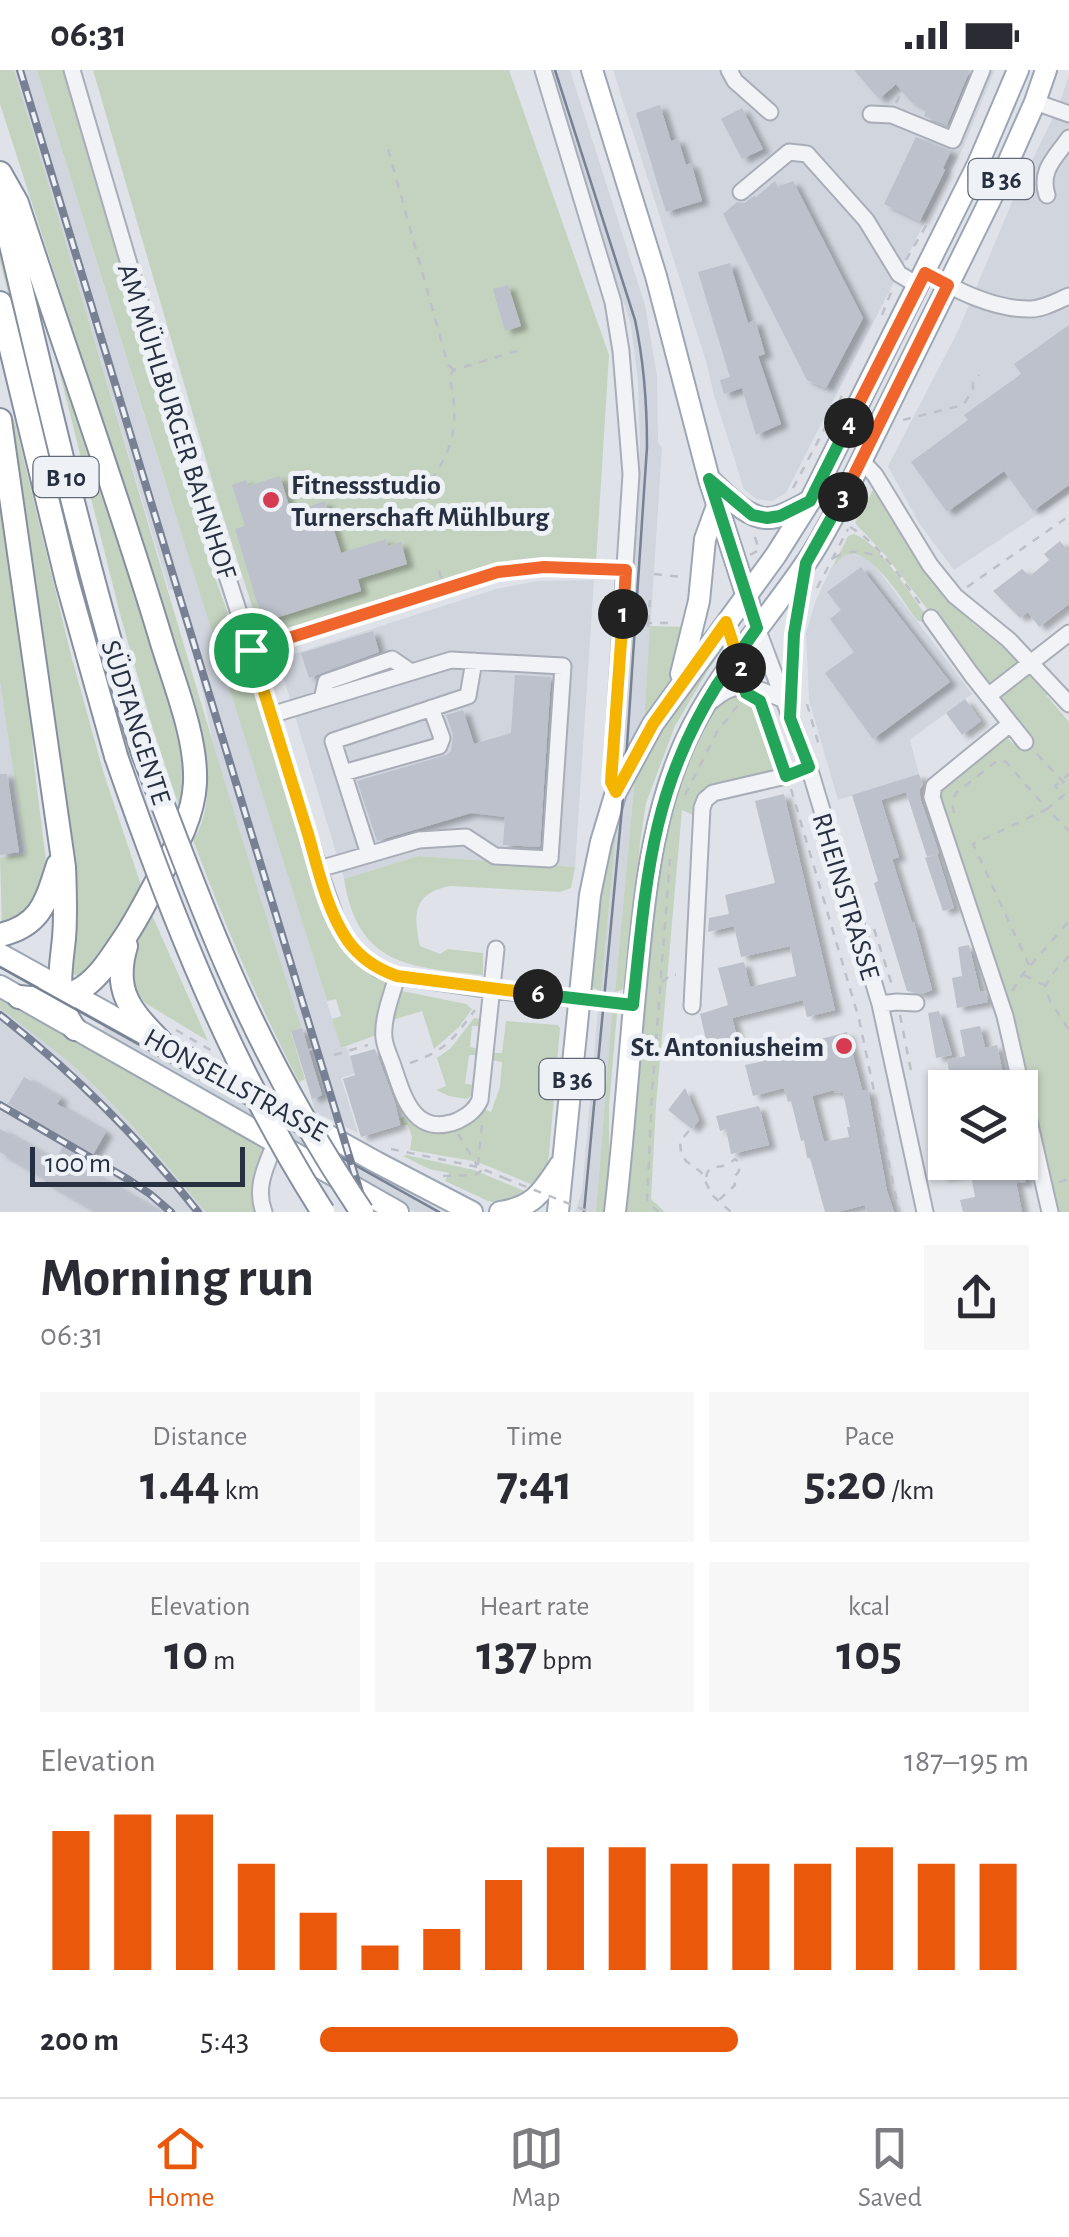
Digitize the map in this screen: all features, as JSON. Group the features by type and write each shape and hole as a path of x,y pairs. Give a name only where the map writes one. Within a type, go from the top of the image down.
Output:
{"highway":[{"path":"0,173 17,203 145,588 194,761 194,795 181,836 131,928 93,982 43,999 9,992"},
{"name":"SÜDTANGENTE","path":"0,198 92,577 143,753 206,918 246,1006 302,1116 362,1212"},
{"name":"SÜDTANGENTE","path":"0,303 68,581 116,756 177,925 224,1034 323,1212"},
{"path":"0,420 62,853 66,903 64,993 66,1016 75,1029"},
{"path":"0,935 22,928 40,912 50,894 62,853"},
{"path":"131,928 121,966 122,987 129,1004 164,1044"}],"main road":[{"name":"RHEINSTRASSE","path":"592,70 656,276 709,479 757,628"},
{"path":"709,479 744,510 758,517 780,516 800,496 922,279 1018,70"},
{"name":"B 36","path":"615,1212 645,891 668,786 701,710 730,664 806,563 836,512 1003,174 1046,70"},
{"path":"746,594 791,533 800,496"},
{"path":"676,691 699,601 705,539 717,506"},
{"name":"B 36","path":"558,1212 590,896 616,792 653,724 746,594"},
{"name":"HONSELLSTRASSE","path":"0,954 64,993 472,1212"},
{"name":"HONSELLSTRASSE","path":"9,992 398,1212"},
{"path":"500,1212 530,1203 564,1159"}],"street":[{"name":"AM MÜHLBURGER BAHNHOF","path":"72,70 159,366 318,869 348,942 378,969 397,976 633,1005"},
{"path":"542,70 608,286 618,334 631,474 611,782 616,792"},
{"path":"729,70 736,82 770,112"},
{"path":"871,114 892,115 953,140 982,70"},
{"path":"1035,102 1069,114"},
{"path":"1047,195 1044,182 1050,162 1069,138"},
{"path":"741,192 789,152 807,154 866,220 898,274 948,285 1004,306 1035,310 1069,296"},
{"path":"861,460 878,479 930,565 954,596 1032,661 1069,704"},
{"path":"790,718 794,634 806,563"},
{"path":"931,618 1026,742"},
{"name":"RHEINSTRASSE","path":"757,628 790,718 815,762 888,1003 925,1212"},
{"path":"988,696 1069,633"},
{"path":"271,714 451,660 564,666 550,860 495,856 466,837 419,840 318,869"},
{"path":"369,854 332,741 468,696 474,661"},
{"path":"701,710 725,690 744,685 782,699"},
{"path":"343,773 438,746 442,738 431,708"},
{"path":"1010,724 934,786 932,797 1005,1016 1050,1212"},
{"path":"692,1006 705,800 713,794 786,776 815,762"},
{"path":"397,976 384,1040 405,1101 425,1122 451,1123 476,1108 482,1086 496,948"},
{"path":"888,1003 916,1002"},
{"path":"264,1212 260,1205 261,1186 276,1142"}],"path":[{"path":"898,96 902,91"},
{"path":"388,149 448,365 454,370"},
{"path":"882,314 898,274 926,226"},
{"path":"421,510 421,499 454,436 454,393 449,376 454,370 516,351"},
{"path":"902,420 963,405 973,390 972,382 979,376"},
{"path":"800,496 848,384"},
{"path":"954,596 1069,516"},
{"path":"849,526 884,557 931,618"},
{"path":"812,600 832,560 844,552 884,557"},
{"path":"251,650 498,572 544,567 626,570"},
{"path":"440,572 445,589"},
{"path":"654,574 694,578"},
{"path":"647,638 650,600"},
{"path":"648,623 682,622"},
{"path":"622,627 648,629"},
{"path":"744,685 746,693 760,701 786,776 859,1019 899,1212"},
{"path":"805,700 815,762"},
{"path":"1026,742 1069,788"},
{"path":"957,827 953,796 998,760 1006,762 1069,831"},
{"path":"966,847 1047,809 1064,794 1055,786 1069,774"},
{"path":"973,844 1030,967"},
{"path":"1012,992 1069,921"},
{"path":"874,926 888,1003 911,1070"},
{"path":"1045,986 1069,956"},
{"path":"658,1212 647,1202 660,982 672,974 693,976"},
{"path":"1023,974 1045,986 1069,1030"},
{"path":"394,1068 440,1051 492,990"},
{"path":"334,1056 384,1040"},
{"path":"309,1050 315,1048"},
{"path":"441,1175 475,1176 481,1168 482,1119 476,1108"},
{"path":"689,1131 680,1141 681,1152 730,1212"},
{"path":"398,1151 481,1168 590,1212"},
{"path":"727,1170 735,1160 739,1163 734,1179"},
{"path":"705,1178 714,1166 727,1170 734,1179 735,1186 718,1201"},
{"path":"1053,1184 1069,1179"}],"shaded area":[{"path":"14,70 37,70 341,1048 347,1047 355,1073 341,1078 358,1133 315,1112 213,743 194,650 176,589 169,590"},
{"path":"548,70 570,70 645,305 657,376 658,442 662,448 644,724 619,771 640,446 638,381 631,325"},
{"path":"613,70 995,70 963,148 786,493 772,501 756,499 744,489"},
{"path":"1069,75 1069,494 954,570 919,523 888,466 958,331"},
{"path":"851,554 870,559 972,694 910,740 919,774 838,800 809,700 806,633 831,568"},
{"path":"594,580 575,867 418,856 344,879 278,659 496,589 537,581"},
{"path":"0,682 27,855 0,858"},
{"path":"635,776 615,992 601,991 617,822"},
{"path":"0,1008 80,1072 122,1114 206,1212 0,1212"},
{"path":"598,1010 612,1012 596,1212 575,1212 582,1192"},
{"path":"107,1022 443,1212 415,1212 100,1035"}],"green space":[{"path":"0,70 14,70 301,1027 291,1032 305,1079 299,1082 242,962 193,840 206,801 200,734 0,104"},
{"path":"37,70 63,70 208,558 247,666 320,909 347,954 366,972 389,984 379,1034 341,1048 332,1019 341,1016 336,999 327,1001"},
{"path":"93,70 509,70 609,355 596,562 549,559 495,567 263,640 216,494"},
{"path":"0,239 133,758 127,755 78,582 0,261"},
{"path":"60,348 168,690 185,761 185,801 179,806 121,618 54,350"},
{"path":"14,419 70,651 103,771 143,891 85,981 69,971 10,420"},
{"path":"0,486 29,697 47,872 37,906 2,928 0,858 26,854 0,682"},
{"path":"874,488 972,623 991,631 990,636 997,643 1003,642 1021,662 993,684 937,612 932,615 855,523"},
{"path":"854,534 885,559 927,620 917,620 888,580 860,556 845,556 832,568 848,536"},
{"path":"650,626 686,627 672,678 644,724"},
{"path":"723,638 726,644 675,726 646,803 629,981 624,989 615,992 635,776 649,748"},
{"path":"1030,670 1069,722 1069,1212 1053,1212 1038,1157 1038,1070 1014,1070 937,787 1004,734 1013,744 1026,733 998,697"},
{"path":"741,693 756,701 777,773 724,786 697,817 682,810 651,1199 665,1212 623,1212 651,912 671,801 688,754 713,707 722,698"},
{"path":"617,822 601,991 591,984 601,878"},
{"path":"418,856 575,867 571,888 560,892 450,886 422,900 417,915 420,946 440,954 448,949 483,953 483,975 432,969 391,957 361,930 344,879"},
{"path":"152,915 208,1041 145,1003 139,995 131,997 135,939"},
{"path":"402,991 466,1004 472,1009 434,1049 422,1011 389,1021"},
{"path":"0,995 259,1140 268,1157 258,1212 206,1212 97,1088 0,1008"},
{"path":"612,1012 617,1014 609,1106 609,1164 605,1212 596,1212"},
{"path":"474,1018 482,1019 481,1026 472,1026 470,1047 479,1049 478,1055 469,1055 465,1084 476,1085 467,1099 449,1096 436,1090 446,1086 437,1058 451,1048"},
{"path":"506,1021 560,1028 549,1154 546,1173 538,1187 478,1162 410,1150 412,1137 408,1125 402,1125 400,1118 406,1116 422,1126 482,1108 491,1112 500,1087 502,1062 491,1060 492,1053 502,1053"},
{"path":"403,1156 474,1170 527,1192 506,1204 488,1201 445,1181 449,1173 429,1169"}],"building":[{"path":"854,70 970,70 947,125 924,116 927,109 910,101 896,84 879,99"},
{"path":"660,105 671,141 678,139 686,165 691,163 702,201 666,212 636,113"},
{"path":"742,108 763,149 742,159 721,119"},
{"path":"916,137 951,151 920,221 884,204"},
{"path":"775,181 778,187 793,181 863,318 826,388 807,380 723,214 737,202 756,197"},
{"path":"730,263 748,323 755,320 765,354 758,356 781,424 756,435 742,388 724,394 720,380 730,377 698,272"},
{"path":"508,285 521,326 505,331 493,289"},
{"path":"1069,325 1069,485 1033,511 1004,471 947,512 911,462 968,420 964,415 1021,374 1014,364"},
{"path":"280,476 291,512 325,501 341,553 386,539 388,546 401,542 407,564 358,579 361,591 263,622 235,529 245,526 232,485 246,480 248,486"},
{"path":"1060,541 1069,552 1069,604 1039,627 1028,612 1020,618 993,591 1022,569 1030,576 1049,560 1044,554"},
{"path":"861,567 950,682 873,739 825,673 854,652 830,619 841,610 827,592"},
{"path":"373,631 379,652 309,678 301,653"},
{"path":"515,675 551,677 540,847 503,845 505,817 471,813 377,841 357,781 446,755 451,751 453,735 446,715 463,710 474,744 511,733"},
{"path":"965,699 981,721 962,735 946,713"},
{"path":"0,774 7,774 19,852 0,855"},
{"path":"919,774 923,785 919,790 921,801 939,853 927,857 906,792 881,800 899,857 892,859 932,990 922,994 907,991 852,795"},
{"path":"784,794 835,1010 807,1017 803,1000 732,1018 737,1036 707,1044 700,1014 728,1005 718,968 744,962 750,987 796,976 790,946 741,957 734,926 708,932 709,918 729,914 725,895 775,883 755,801"},
{"path":"937,854 954,908 943,911 925,858"},
{"path":"969,945 980,992 985,991 988,1002 957,1008 952,978 962,976 958,947"},
{"path":"939,1011 952,1055 936,1058 928,1013"},
{"path":"980,1026 985,1048 997,1045 1002,1070 949,1070 947,1060 965,1056 960,1030"},
{"path":"302,1028 322,1095 312,1099 291,1031"},
{"path":"847,1032 862,1090 868,1090 894,1212 867,1212 865,1205 825,1212 784,1088 753,1096 745,1065 822,1043 821,1039","holes":["834,1090 843,1092 849,1137 824,1142 812,1096"]},
{"path":"375,1049 400,1125 361,1137 343,1079 355,1075 350,1056"},
{"path":"24,1077 61,1098 57,1104 106,1132 86,1167 88,1171 160,1212 98,1212 0,1152 0,1129 55,1160 68,1138 8,1104"},
{"path":"685,1088 699,1120 692,1129 668,1110"},
{"path":"759,1106 769,1145 731,1154 726,1129 720,1131 716,1116"},
{"path":"972,1180 1026,1180 1016,1182 1022,1212 963,1212 960,1200 975,1197"}],"tram line":[{"path":"555,70 635,320 647,431 625,776 584,1212"},
{"path":"0,967 439,1212"}],"railway":[{"path":"20,70 366,1212"},
{"path":"0,1015 105,1108 198,1212"},
{"path":"0,1105 129,1180 171,1212"}],"place":[{"name":"Fitnessstudio Turnerschaft Mühlburg","path":"271,500"},
{"name":"St. Antoniusheim","path":"844,1046"}],"route":[{"path":"251,650 322,882 338,925 360,956 397,976 633,1005 649,861 668,786 701,710 730,664 737,655 757,628 709,479 744,510 758,517 780,516 810,501 925,273 948,285 836,512 806,563 794,634 790,718 809,767 786,776 760,701 746,693 743,674 737,655 726,622 653,724 616,792 611,782 626,570 544,567 498,572 251,650"}]}
